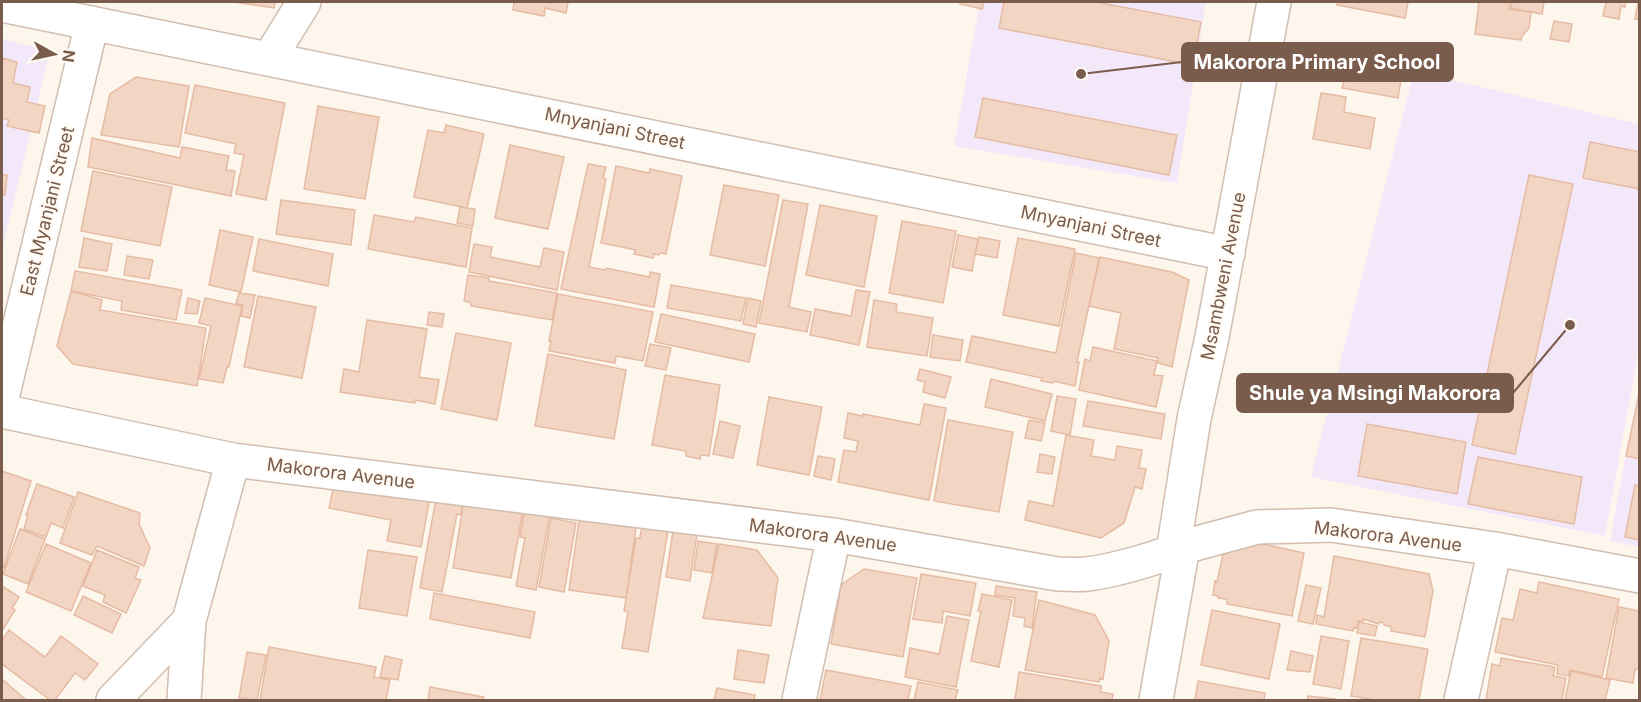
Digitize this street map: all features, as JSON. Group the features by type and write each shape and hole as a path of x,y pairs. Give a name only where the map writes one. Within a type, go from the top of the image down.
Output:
{"street":[{"path":"269,59 304,2"},
{"name":"Msambweni Avenue","path":"1156,700 1194,419 1228,254 1274,2"},
{"name":"Mnyanjani Street","path":"2,5 1228,254"},
{"name":"East Myanjani Street","path":"2,398 92,23"},
{"name":"Makorora Avenue","path":"2,411 233,460 834,535 1058,574 1087,574 1127,565 1257,527 1331,525 1495,549 1640,576"},
{"path":"184,700 189,621 233,460"},
{"path":"799,700 834,535"},
{"path":"1461,700 1495,549"},
{"path":"113,700 189,621"}],"shaded area":[{"path":"980,2 1206,2 1177,183 954,146"},
{"path":"2,39 50,51 2,250"},
{"path":"1414,71 1639,124 1639,348 1605,536 1311,477"},
{"path":"1639,384 1639,547 1610,541"}],"building":[{"path":"233,2 275,2 274,8"},
{"path":"514,2 568,2 566,13 545,8 544,16 513,10"},
{"path":"960,2 984,2 982,9 960,4"},
{"path":"1004,2 1096,2 1201,22 1193,65 999,28"},
{"path":"1338,2 1408,2 1405,18 1337,5"},
{"path":"1479,2 1510,2 1509,9 1531,12 1529,28 1521,40 1475,34"},
{"path":"1512,2 1544,2 1542,14 1511,8"},
{"path":"1606,2 1626,2 1625,7 1621,6 1619,19 1603,16"},
{"path":"1638,2 1640,2 1640,20 1635,19"},
{"path":"1554,21 1572,24 1569,42 1550,39"},
{"path":"2,58 17,62 13,83 30,87 27,102 45,106 39,133 7,126 9,120 2,118"},
{"path":"1346,71 1401,80 1398,98 1342,88"},
{"path":"136,77 189,86 179,147 101,135 110,94"},
{"path":"195,85 285,103 266,200 236,194 244,155 234,153 236,144 185,133"},
{"path":"1321,93 1346,97 1344,112 1375,118 1370,149 1313,139"},
{"path":"983,98 1177,135 1169,175 975,137"},
{"path":"318,106 379,117 365,199 304,189"},
{"path":"446,125 484,134 467,208 414,197 428,130 444,133"},
{"path":"92,138 180,158 182,147 229,156 226,170 235,171 231,196 88,167"},
{"path":"1590,142 1640,152 1640,189 1583,178"},
{"path":"510,145 564,157 548,229 495,218"},
{"path":"588,164 606,167 603,178 606,179 589,267 650,277 650,272 660,274 654,307 561,289"},
{"path":"616,166 649,173 650,169 682,176 666,254 654,254 653,258 634,254 636,250 601,243"},
{"path":"93,171 172,187 160,246 81,231"},
{"path":"2,175 7,175 5,195 2,195"},
{"path":"1529,175 1573,184 1515,454 1472,445"},
{"path":"724,185 779,195 765,266 710,255"},
{"path":"281,200 355,210 351,245 276,234"},
{"path":"783,200 808,204 789,307 811,312 807,332 759,323"},
{"path":"820,205 877,216 864,287 806,275"},
{"path":"460,207 475,209 473,226 457,223"},
{"path":"374,215 414,222 416,217 472,228 466,267 368,249"},
{"path":"902,221 956,231 943,303 889,293"},
{"path":"220,230 253,237 241,292 209,285"},
{"path":"958,235 978,239 972,271 952,267"},
{"path":"979,237 1000,241 997,258 975,254"},
{"path":"84,238 112,244 107,271 79,267"},
{"path":"1018,238 1075,249 1059,326 1003,315"},
{"path":"259,239 333,254 328,286 253,271"},
{"path":"474,244 492,247 490,257 540,267 544,248 564,252 557,290 469,272"},
{"path":"1076,253 1099,258 1077,362 1079,362 1075,386 1054,381 1053,383 1041,381 1042,378 966,362 972,336 1056,353"},
{"path":"127,256 153,260 149,279 124,275"},
{"path":"1100,257 1172,272 1189,280 1172,367 1158,363 1158,358 1114,349 1121,313 1089,306"},
{"path":"75,271 182,290 176,320 121,310 122,301 71,291"},
{"path":"468,275 557,293 552,320 471,306 472,303 464,301"},
{"path":"671,285 746,298 741,321 667,308"},
{"path":"856,290 870,292 859,345 810,335 815,309 851,316"},
{"path":"71,291 102,300 100,310 206,328 197,386 73,364 57,346"},
{"path":"239,293 255,295 250,318 241,316 243,305 236,304"},
{"path":"558,294 653,312 643,361 616,356 615,363 549,351"},
{"path":"258,296 316,307 302,378 244,367"},
{"path":"188,298 200,301 197,314 185,313"},
{"path":"205,298 242,306 229,367 227,367 223,383 199,379 211,326 199,323"},
{"path":"748,298 761,301 756,327 743,324"},
{"path":"874,300 897,304 896,312 933,318 927,356 867,347"},
{"path":"429,312 444,314 442,327 427,325"},
{"path":"661,314 755,334 749,362 655,342"},
{"path":"367,320 427,329 419,377 439,380 435,404 340,392 344,369 359,372"},
{"path":"456,333 511,343 497,420 441,409"},
{"path":"933,335 963,340 960,361 930,357"},
{"path":"650,344 671,348 666,370 645,366"},
{"path":"1093,347 1157,361 1154,375 1163,376 1156,407 1079,390 1085,359 1090,361"},
{"path":"548,354 626,370 614,439 535,426"},
{"path":"920,369 951,377 945,398 923,392 925,382 917,380"},
{"path":"665,375 720,385 709,456 701,455 700,459 686,456 686,451 652,445"},
{"path":"991,379 1052,394 1045,421 985,407"},
{"path":"1640,390 1640,459 1626,456"},
{"path":"1057,396 1076,399 1070,435 1051,431"},
{"path":"769,397 822,407 809,475 757,465"},
{"path":"1088,401 1165,414 1161,439 1083,426"},
{"path":"924,404 946,408 929,500 838,482 844,450 856,452 858,441 844,438 848,413 920,425"},
{"path":"948,420 1013,432 999,512 934,501"},
{"path":"1029,420 1045,423 1041,441 1025,438"},
{"path":"720,421 740,426 733,458 713,454"},
{"path":"1367,424 1466,442 1457,494 1358,476"},
{"path":"1066,435 1094,440 1091,456 1115,460 1117,446 1142,450 1139,468 1146,469 1142,489 1135,487 1124,523 1101,538 1025,520 1029,501 1053,506"},
{"path":"1040,454 1055,457 1052,474 1037,472"},
{"path":"818,456 835,459 831,480 814,476"},
{"path":"1478,457 1582,477 1574,524 1468,504"},
{"path":"2,471 31,481 4,568 2,567"},
{"path":"335,480 431,492 421,547 387,541 391,520 329,508"},
{"path":"37,484 74,497 63,528 51,523 46,537 24,529 28,515 26,515"},
{"path":"1635,485 1640,486 1640,540 1625,537"},
{"path":"438,487 465,492 461,515 457,514 442,592 420,588"},
{"path":"78,492 140,513 139,524 150,548 144,566 97,546 92,555 60,543"},
{"path":"465,494 524,504 511,578 453,568"},
{"path":"525,508 550,513 536,590 516,586 525,538 520,537"},
{"path":"580,514 609,518 608,524 636,528 626,598 569,590"},
{"path":"551,518 576,523 564,592 539,587"},
{"path":"642,525 668,530 648,652 622,648 628,612 624,611 636,538 640,538"},
{"path":"20,529 45,539 28,584 3,574"},
{"path":"673,531 697,534 690,581 666,577"},
{"path":"1236,538 1304,553 1292,616 1227,604 1227,599 1213,595 1223,554 1226,554 1230,542"},
{"path":"698,541 717,544 712,573 694,570"},
{"path":"46,544 91,563 71,611 26,592"},
{"path":"719,544 757,550 778,578 771,626 703,618"},
{"path":"97,550 139,567 135,578 141,580 126,613 103,602 105,595 83,586"},
{"path":"368,550 417,557 407,616 359,608"},
{"path":"1334,556 1429,574 1433,591 1425,637 1391,631 1392,627 1384,623 1379,624 1363,619 1363,621 1358,621 1357,628 1354,627 1353,631 1316,624 1317,615 1324,617"},
{"path":"864,569 917,578 903,657 831,644 841,585"},
{"path":"921,574 976,583 970,616 943,611 942,623 913,619"},
{"path":"1539,582 1619,599 1602,677 1570,670 1569,676 1557,674 1558,665 1495,652 1502,618 1513,620 1520,589 1537,593"},
{"path":"1306,585 1321,588 1313,624 1298,621"},
{"path":"2,586 19,597 12,608 15,610 2,631"},
{"path":"996,586 1037,592 1032,628 1024,626 1025,618 1013,616 1015,598 995,595"},
{"path":"434,593 535,612 530,638 430,619"},
{"path":"982,594 1012,600 999,667 971,661"},
{"path":"83,596 121,614 112,633 74,615"},
{"path":"1039,600 1095,615 1109,641 1103,679 1100,678 1099,682 1025,670"},
{"path":"1619,607 1640,611 1640,669 1635,669 1633,683 1606,678"},
{"path":"1212,610 1280,624 1269,679 1201,665"},
{"path":"947,616 969,620 956,687 905,677 910,648 939,654"},
{"path":"1359,622 1377,626 1375,636 1357,633"},
{"path":"9,630 45,657 61,636 98,664 85,680 75,673 55,700 50,700 2,664 2,640"},
{"path":"1321,636 1349,641 1341,689 1313,684"},
{"path":"1361,638 1428,649 1419,700 1376,700 1351,696"},
{"path":"269,647 376,667 374,677 390,680 386,700 260,700"},
{"path":"738,650 769,655 764,683 734,679"},
{"path":"1291,651 1313,656 1310,672 1287,670"},
{"path":"247,652 266,655 257,700 239,698"},
{"path":"385,656 402,660 398,680 380,677"},
{"path":"1501,658 1555,667 1553,676 1566,678 1562,700 1486,700 1492,664 1500,666"},
{"path":"826,670 911,686 908,700 820,700"},
{"path":"1571,671 1610,680 1605,700 1565,700"},
{"path":"1019,672 1101,686 1101,692 1113,694 1112,700 1015,699"},
{"path":"2,679 26,700 2,700"},
{"path":"1198,681 1265,693 1264,700 1195,700"},
{"path":"918,682 958,690 955,700 914,700"},
{"path":"430,687 484,697 483,700 428,700"},
{"path":"717,688 755,695 754,700 714,700"},
{"path":"1308,696 1335,699 1307,700"}],"place":[{"name":"Makorora Primary School","path":"1081,74"},
{"name":"Shule ya Msingi Makorora","path":"1570,325"}]}
